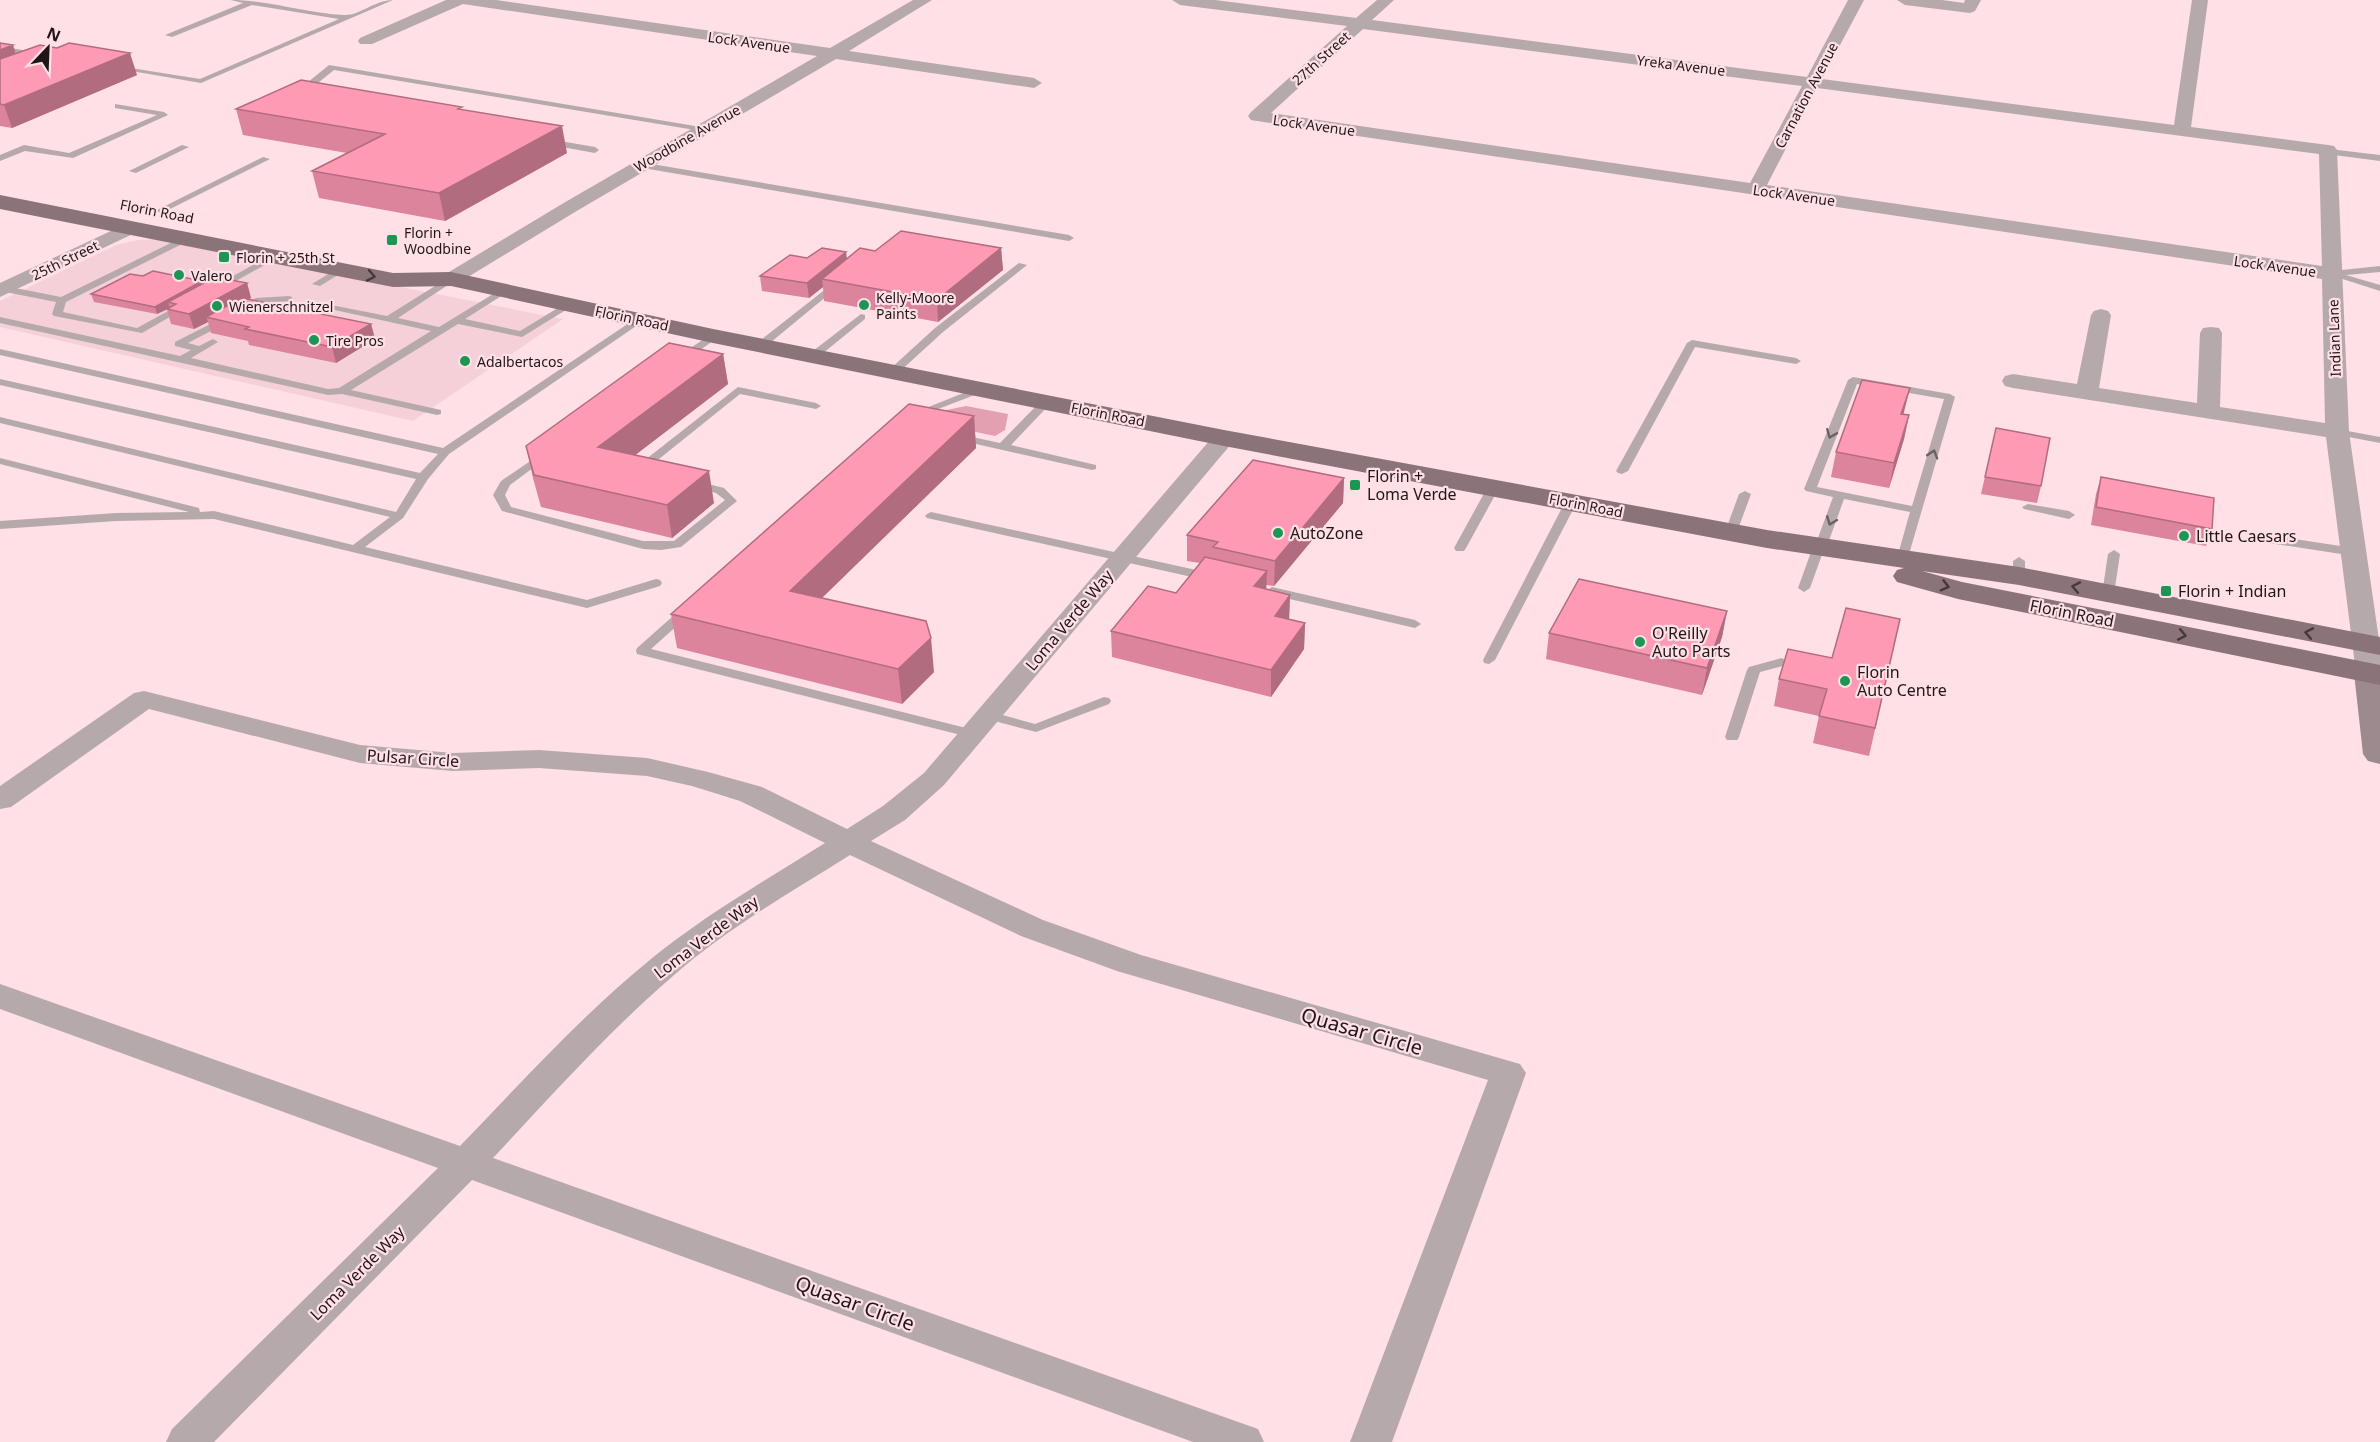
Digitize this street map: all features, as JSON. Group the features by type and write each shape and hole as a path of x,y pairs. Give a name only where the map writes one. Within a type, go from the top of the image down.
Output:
{"main road":[{"name":"Florin Road","path":"0,202 47,211 134,218 188,228 274,256 341,270 393,280 451,279 713,336 1224,438 1819,549 2019,568 2108,594 2374,659"},
{"path":"47,211 159,211"},
{"name":"Florin Road","path":"134,218 159,211 188,228"},
{"path":"134,218 232,225"},
{"name":"Florin Road","path":"398,258 422,263 451,279"},
{"name":"Florin Road","path":"1819,549 1958,590 2374,659"}],"street":[{"path":"366,41 459,0"},
{"name":"Lock Avenue","path":"465,0 1034,83"},
{"name":"Woodbine Avenue","path":"451,279 701,129 924,0"},
{"name":"Yreka Avenue","path":"1180,0 2182,130"},
{"name":"27th Street","path":"1257,116 1386,0"},
{"name":"Carnation Avenue","path":"1755,189 1856,0"},
{"path":"1905,0 1970,8 1973,0"},
{"path":"2199,0 2182,130 2328,150 2329,152"},
{"name":"Lock Avenue","path":"1257,116 2332,274"},
{"name":"Indian Lane","path":"2329,152 2337,432 2354,552 2374,659"},
{"name":"25th Street","path":"2,289 134,218"},
{"path":"2087,393 2101,315"},
{"path":"2208,412 2211,333"},
{"path":"2013,381 2337,432"},
{"name":"Loma Verde Way","path":"187,1442 466,1163 594,1029 662,967 721,922 850,843 894,813 934,779 1224,438"},
{"path":"2374,659 2380,754"},
{"name":"Pulsar Circle","path":"0,800 144,699 360,754 453,762 539,759 647,768 698,778 752,794 850,843"},
{"name":"Quasar Circle","path":"850,843 1032,928 1129,963 1508,1073 1371,1442"},
{"path":"0,996 466,1163"},
{"name":"Quasar Circle","path":"466,1163 1243,1442"}],"lane":[{"path":"235,0 255,1 348,18"},
{"path":"113,67 201,81 389,0"},
{"path":"169,35 255,1"},
{"path":"0,48 49,59 38,65"},
{"path":"306,99 294,98 332,67 701,129"},
{"path":"0,158 24,148 70,156 164,114 118,106"},
{"path":"537,140 595,150"},
{"path":"133,171 185,147"},
{"path":"2329,152 2380,158"},
{"path":"159,211 266,159"},
{"path":"640,165 1069,238"},
{"path":"2,289 62,300 188,228"},
{"path":"201,297 274,256"},
{"path":"893,372 939,330 1022,265 1011,263"},
{"path":"2332,274 2380,269"},
{"path":"317,284 341,270"},
{"path":"2332,274 2380,288"},
{"path":"761,345 846,276"},
{"path":"389,319 451,279"},
{"path":"342,391 503,291"},
{"path":"200,349 179,344 259,300 289,299"},
{"path":"62,300 57,314 138,331 190,302"},
{"path":"324,305 440,330"},
{"path":"455,320 522,334 569,305"},
{"path":"813,356 861,317"},
{"path":"0,320 328,392 342,391 437,412"},
{"path":"356,548 399,516 423,477 445,452 639,320"},
{"path":"667,369 713,336"},
{"path":"181,359 213,342"},
{"path":"1622,471 1692,343 1796,361"},
{"path":"0,352 445,452"},
{"path":"1903,558 1950,397 1853,380 1810,489 1916,510"},
{"path":"0,382 423,477"},
{"path":"909,417 981,389"},
{"path":"650,473 639,471 738,390 816,406"},
{"path":"1002,448 1046,402"},
{"path":"0,420 399,516"},
{"path":"2337,432 2380,440"},
{"path":"945,435 1092,467"},
{"path":"552,449 505,483 499,495 506,509 643,545 677,544 731,501 728,495 719,489 685,481"},
{"path":"0,461 587,604 656,583"},
{"path":"1460,548 1493,488"},
{"path":"1731,532 1745,494"},
{"path":"1804,588 1840,495"},
{"path":"1489,660 1571,502"},
{"path":"2028,507 2069,515"},
{"path":"0,525 116,517 214,514"},
{"path":"931,516 1228,581"},
{"path":"2260,538 2354,552"},
{"path":"2108,594 2114,554"},
{"path":"1262,589 1415,624"},
{"path":"695,604 642,651 980,724 1036,728 1104,701"},
{"path":"1732,737 1754,670 1782,662"}],"shaded area":[{"path":"158,239 563,319 413,421 0,327 0,301 116,245 138,240"},
{"path":"966,406 1008,414 1005,430 995,436 923,421 922,415"}],"building":[{"path":"0,43 13,45 0,50"},
{"path":"69,43 130,53 4,105 0,104 0,59 40,45 57,48"},
{"path":"301,80 562,126 439,193 312,171 385,134 236,109"},
{"path":"901,231 1001,248 937,300 822,279 860,248 875,251"},
{"path":"822,248 846,252 807,283 760,276 790,255 807,258"},
{"path":"153,271 202,281 155,307 91,294 130,274 143,276"},
{"path":"215,277 247,283 189,314 167,309 176,304 168,302"},
{"path":"242,298 371,324 332,347 245,329 249,327 206,317"},
{"path":"669,343 723,354 598,447 709,471 667,505 534,475 526,446"},
{"path":"1862,380 1910,388 1901,414 1909,415 1894,463 1836,452"},
{"path":"909,404 974,416 790,591 926,621 931,638 898,669 671,614"},
{"path":"1996,428 2050,438 2041,486 1985,477"},
{"path":"1253,460 1344,478 1275,561 1213,547 1218,542 1187,535"},
{"path":"2101,477 2214,498 2212,529 2096,507"},
{"path":"1205,557 1267,571 1254,586 1290,595 1275,616 1305,623 1271,670 1111,631 1148,586 1176,593"},
{"path":"1579,579 1727,611 1707,668 1549,633"},
{"path":"1846,608 1900,619 1875,728 1819,716 1827,689 1779,679 1788,649 1832,658"}],"place":[{"name":"Florin + Woodbine","path":"392,240"},
{"name":"Florin + 25th St","path":"224,257"},
{"name":"Valero","path":"179,275"},
{"name":"Kelly-Moore Paints","path":"864,305"},
{"name":"Wienerschnitzel","path":"217,306"},
{"name":"Tire Pros","path":"314,340"},
{"name":"Adalbertacos","path":"465,361"},
{"name":"Florin + Loma Verde","path":"1355,485"},
{"name":"AutoZone","path":"1278,533"},
{"name":"Little Caesars","path":"2184,536"},
{"name":"Florin + Indian","path":"2166,591"},
{"name":"O'Reilly Auto Parts","path":"1640,642"},
{"name":"Florin Auto Centre","path":"1845,681"}]}
